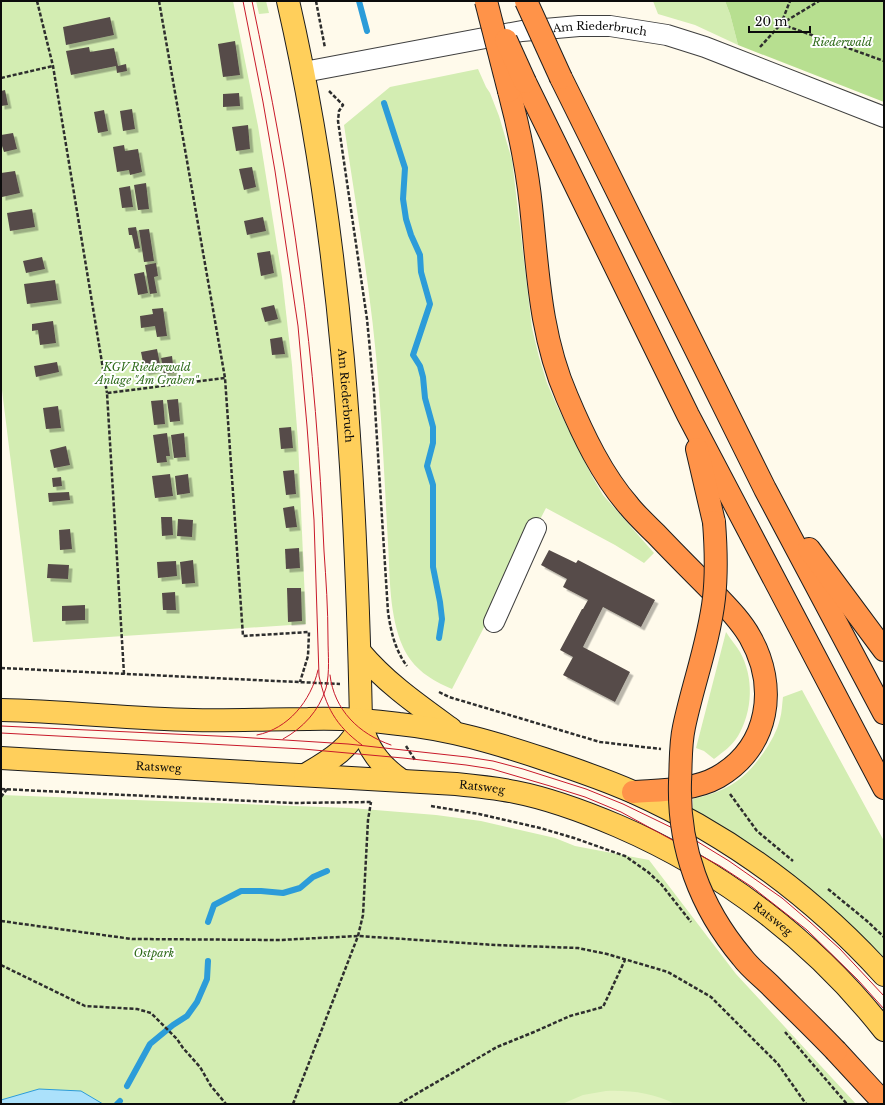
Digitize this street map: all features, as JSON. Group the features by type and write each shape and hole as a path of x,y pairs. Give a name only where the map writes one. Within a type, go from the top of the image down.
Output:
{"highway":[{"path":"487,1 517,87 884,788"},
{"path":"526,1 561,78 764,488 884,713"},
{"path":"517,87 520,132 531,204 539,287 545,330 553,363 566,396 607,476 629,506 733,613 750,637 761,661 765,682 766,704 762,725 754,743 731,767 717,777 686,787 633,792"},
{"path":"688,415 714,522 716,552 714,599 704,650 685,722 682,743 680,811 684,842 694,878 700,892 724,934 742,958 836,1050 884,1103"},
{"path":"764,488 884,650"}],"main road":[{"name":"Am Riederbruch","path":"288,1 304,72 324,199 337,299 352,485 360,652 361,721"},
{"path":"360,652 382,676 406,696 456,732"},
{"path":"1,710 193,720 309,719 361,721 398,723 456,732 535,756 587,774 633,792 700,826 763,866 792,888 843,933 884,975"},
{"path":"305,775 321,766 348,744 359,728 361,721"},
{"path":"361,721 363,732 374,755 389,772 410,781"},
{"name":"Ratsweg","path":"1,758 410,781 484,787 515,792 576,809 666,848 700,868 774,919 852,992 884,1030"}],"street":[{"name":"Am Riederbruch","path":"304,72 522,31 579,26 610,26 666,35 705,47 884,117"},
{"path":"494,622 536,528"}],"path":[{"path":"37,1 53,66 107,393 124,674"},
{"path":"159,1 225,378 243,636 309,632 308,656 300,682"},
{"path":"316,1 325,42 326,88 343,105 339,112 338,121 366,319 374,392 388,612 394,644 400,657 409,669"},
{"path":"781,24 790,1"},
{"path":"746,63 781,24 819,1"},
{"path":"781,24 884,60"},
{"path":"1,78 53,66"},
{"path":"107,393 225,378"},
{"path":"1,668 345,684"},
{"path":"398,723 399,735 420,769 410,781 419,804 449,808 540,828 625,856 648,872 661,884 693,924"},
{"path":"1,789 293,803 378,803"},
{"path":"1,797 8,789"},
{"path":"293,1104 358,936 363,915 368,820 371,802"},
{"path":"1,921 132,939 280,940 358,936 495,945 578,948 607,954 668,972 711,997 778,1064 806,1104"},
{"path":"399,1104 497,1047 570,1016 603,1007 625,960"},
{"path":"1,965 85,1006 137,1009 151,1013 200,1067 211,1086 226,1104"},
{"path":"785,1032 847,1104"}],"green space":[{"name":"KGV Riederwald Anlage \"Am Graben\"","path":"1,1 233,1 258,126 282,277 292,365 298,441 306,624 33,642 1,382"},
{"path":"256,1 266,1 269,13 259,14"},
{"path":"653,1 725,1 738,45 695,25 658,14"},
{"name":"Riederwald","path":"725,1 884,1 884,102 738,45"},
{"path":"478,69 499,116 512,160 532,328 547,383 592,476 603,495 654,553 644,563 615,545 546,508 452,689 430,678 417,668 403,647 395,622 390,582 383,448 373,325 344,125 390,87"},
{"path":"726,632 745,662 748,672 750,694 749,705 747,716 736,740 714,759 704,751 696,748"},
{"path":"802,690 884,841 884,958 857,932 693,811 693,799 712,794 731,785 739,780 754,765 768,747 777,728 781,716 783,697"},
{"name":"Ostpark","path":"1,795 351,808 436,815 481,821 555,838 575,846 649,860 736,974 856,1104 1,1104"},
{"path":"606,1091 641,1093 658,1097 675,1104 562,1104 583,1095"}],"water":[{"path":"39,1089 81,1091 103,1104 1,1104 1,1100"}],"building":[{"path":"110,17 114,35 66,45 63,27"},
{"path":"235,41 240,75 223,77 218,44"},
{"path":"89,47 90,52 114,48 118,66 126,64 127,71 117,73 116,66 71,75 66,51"},
{"path":"5,90 8,105 1,106 1,91"},
{"path":"239,93 240,106 223,107 223,94"},
{"path":"132,109 135,129 123,131 120,111"},
{"path":"104,110 108,131 98,133 94,112"},
{"path":"248,125 250,149 236,151 232,127"},
{"path":"13,133 17,149 4,152 1,146 1,135"},
{"path":"124,145 125,151 138,149 142,172 130,175 129,170 117,172 113,147"},
{"path":"252,167 256,187 244,190 239,169"},
{"path":"15,171 20,193 2,197 1,173"},
{"path":"146,183 149,209 138,210 134,185"},
{"path":"130,186 133,207 122,208 119,188"},
{"path":"32,209 35,227 10,231 7,213"},
{"path":"263,217 266,231 247,235 244,221"},
{"path":"136,227 140,248 135,249 132,235 129,235 128,228"},
{"path":"149,229 154,261 144,262 139,230"},
{"path":"270,251 274,273 261,276 257,253"},
{"path":"42,257 45,269 26,273 23,261"},
{"path":"156,263 158,276 154,277 157,293 150,294 145,265"},
{"path":"144,272 148,293 138,295 134,274"},
{"path":"55,280 58,300 27,304 24,284"},
{"path":"274,305 278,319 265,322 261,308"},
{"path":"163,308 167,336 157,337 155,326 141,328 140,316 153,314 152,309"},
{"path":"53,321 56,343 40,345 38,330 32,331 32,324"},
{"path":"282,337 285,354 272,355 270,339"},
{"path":"157,349 161,369 145,372 141,352"},
{"path":"172,356 174,373 164,374 161,358"},
{"path":"57,362 59,372 36,377 34,366"},
{"path":"178,399 180,421 170,422 167,400"},
{"path":"163,400 165,424 154,425 151,401"},
{"path":"58,406 61,428 46,429 43,408"},
{"path":"291,427 293,448 281,449 279,428"},
{"path":"167,433 170,456 166,456 167,462 157,463 153,435"},
{"path":"184,433 186,457 174,458 171,435"},
{"path":"66,446 70,465 54,468 50,450"},
{"path":"294,470 296,494 286,495 283,471"},
{"path":"170,474 173,496 155,498 152,476"},
{"path":"188,474 190,493 177,495 175,476"},
{"path":"61,477 62,486 53,487 52,478"},
{"path":"69,492 70,500 49,502 48,493"},
{"path":"294,506 297,527 286,528 283,508"},
{"path":"161,517 172,517 173,535 162,536"},
{"path":"178,519 193,520 192,537 177,536"},
{"path":"70,529 72,549 60,550 59,530"},
{"path":"299,548 300,568 286,569 285,549"},
{"path":"549,550 576,563 578,560 655,600 641,627 603,607 583,647 630,672 615,702 563,675 573,657 560,650 588,600 563,587 567,579 541,565"},
{"path":"193,560 195,583 182,584 180,562"},
{"path":"176,561 177,576 158,578 157,562"},
{"path":"48,564 69,565 68,579 47,578"},
{"path":"287,588 301,588 302,621 288,622"},
{"path":"175,592 176,610 163,610 162,593"},
{"path":"85,605 85,620 62,621 62,606"}],"waterway":[{"path":"359,1 367,31"},
{"path":"384,103 405,168 403,199 406,219 420,255 421,272 430,304 413,355 420,366 423,377 425,398 433,427 433,443 427,466 433,485 433,567 442,619 439,638"},
{"path":"208,922 214,905 241,891 283,893 300,888 313,877 327,871"},
{"path":"127,1086 150,1044 173,1025 187,1016 197,1002 207,979 208,961"},
{"path":"117,1104 120,1101"}],"tram line":[{"path":"243,1 275,171 298,326 314,520 319,676 325,697 333,715 338,723 362,745"},
{"path":"252,1 285,170 305,307 318,446 327,606 328,676 326,688 315,711 304,724 283,739"},
{"path":"257,735 279,727 296,712 304,703 310,692 318,670"},
{"path":"330,675 332,688 343,710 350,719 369,734 391,745"},
{"path":"1,726 238,737 348,744 467,757 493,761 523,769 586,789 623,804 685,834 729,861 782,898 810,922 840,949 884,996"},
{"path":"1,733 303,749 403,758 492,769 550,786 585,797 621,812 720,866 752,887 807,930 858,980 884,1009"}]}
